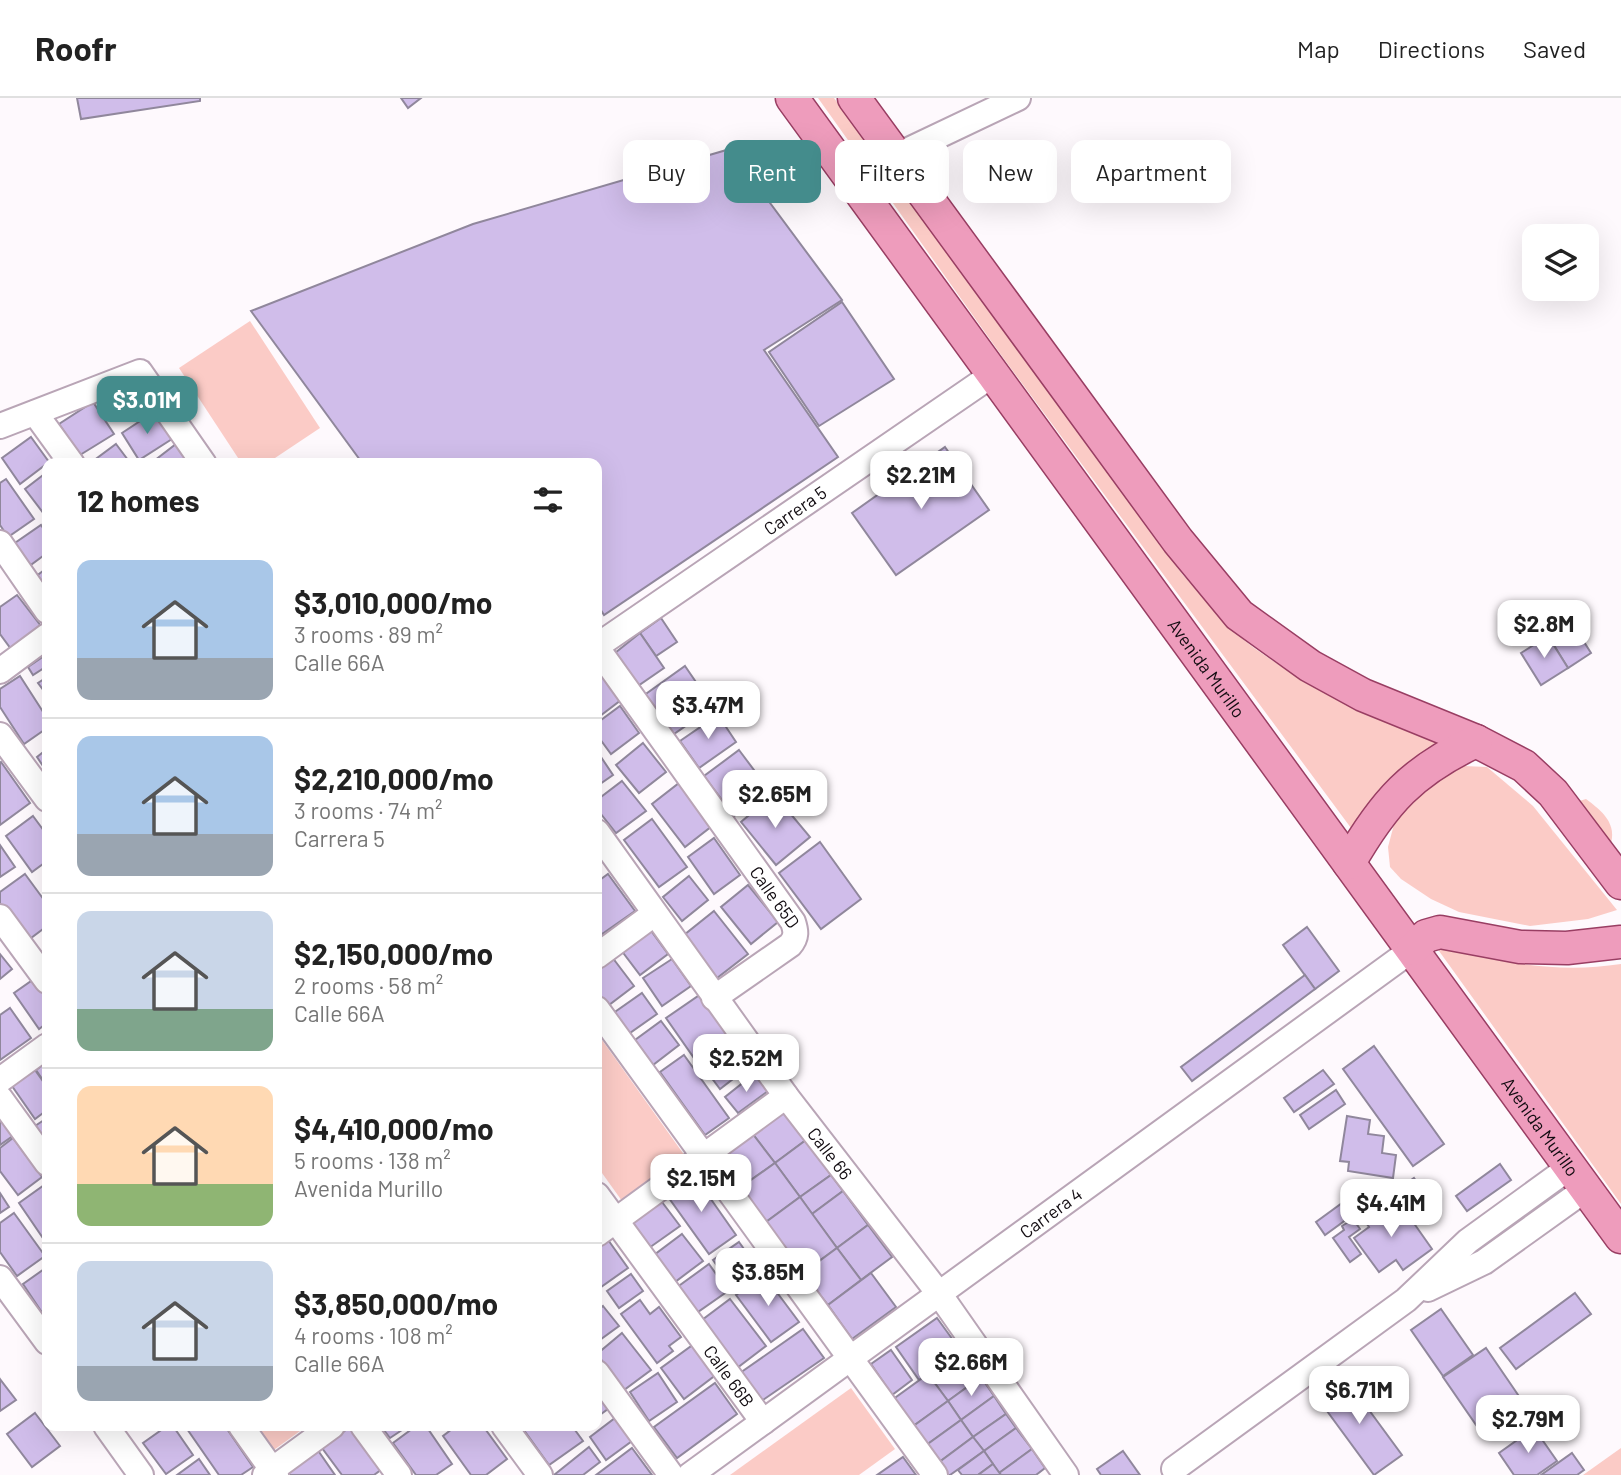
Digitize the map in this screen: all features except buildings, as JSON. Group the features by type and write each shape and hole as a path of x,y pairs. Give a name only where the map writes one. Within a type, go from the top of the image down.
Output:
{"main road":[{"name":"Avenida Murillo","path":"792,98 1621,1237"},
{"path":"854,98 884,140"},
{"path":"930,203 1178,541 1238,615 1310,666 1363,695 1476,741 1524,766 1553,793 1621,883"},
{"path":"1349,863 1391,799 1447,754 1476,741"},
{"path":"1413,949 1426,936 1440,933 1520,947 1566,948 1621,942"}],"street":[{"path":"930,140 1018,98"},
{"path":"0,426 140,372 200,458"},
{"name":"Carrera 5","path":"602,644 992,375"},
{"path":"34,413 68,458"},
{"path":"0,543 42,604"},
{"path":"0,671 42,640"},
{"name":"Calle 65D","path":"602,654 788,912 796,932 795,939 790,944 714,998"},
{"path":"0,735 42,792"},
{"name":"Calle 66","path":"602,839 786,1096 940,1295 1066,1475"},
{"path":"602,952 654,914"},
{"path":"0,918 42,974"},
{"name":"Carrera 4","path":"690,1475 1413,949"},
{"path":"602,1016 935,1475"},
{"path":"0,1080 42,1050"},
{"path":"606,1227 786,1096"},
{"path":"0,1098 42,1156"},
{"path":"1174,1469 1406,1300 1468,1241 1578,1178"},
{"name":"Calle 66B","path":"606,1227 763,1422"},
{"path":"0,1278 42,1335"},
{"path":"602,1380 671,1475"},
{"path":"110,1431 141,1475"},
{"path":"244,1431 271,1473 326,1431"},
{"path":"367,1431 399,1475"},
{"path":"508,1431 540,1475"}],"shaded area":[{"path":"818,98 834,98 865,140 848,140"},
{"path":"893,203 911,203 1183,575 1238,635 1284,668 1309,682 1440,740 1409,763 1351,828 1004,359"},
{"path":"250,321 320,428 275,458 238,458 179,368"},
{"path":"1464,766 1487,767 1533,806 1617,910 1588,919 1530,926 1459,912 1431,899 1401,879 1390,867 1388,847 1397,813 1435,775"},
{"path":"1586,799 1607,819 1612,831 1610,846 1576,802"},
{"path":"1434,944 1503,961 1550,967 1621,964 1621,1204"},
{"path":"602,1040 685,1156 622,1201 602,1173"},
{"path":"851,1388 895,1449 859,1475 730,1475"},
{"path":"256,1431 300,1431 271,1452"},
{"path":"1621,1448 1621,1475 1583,1475"}]}
